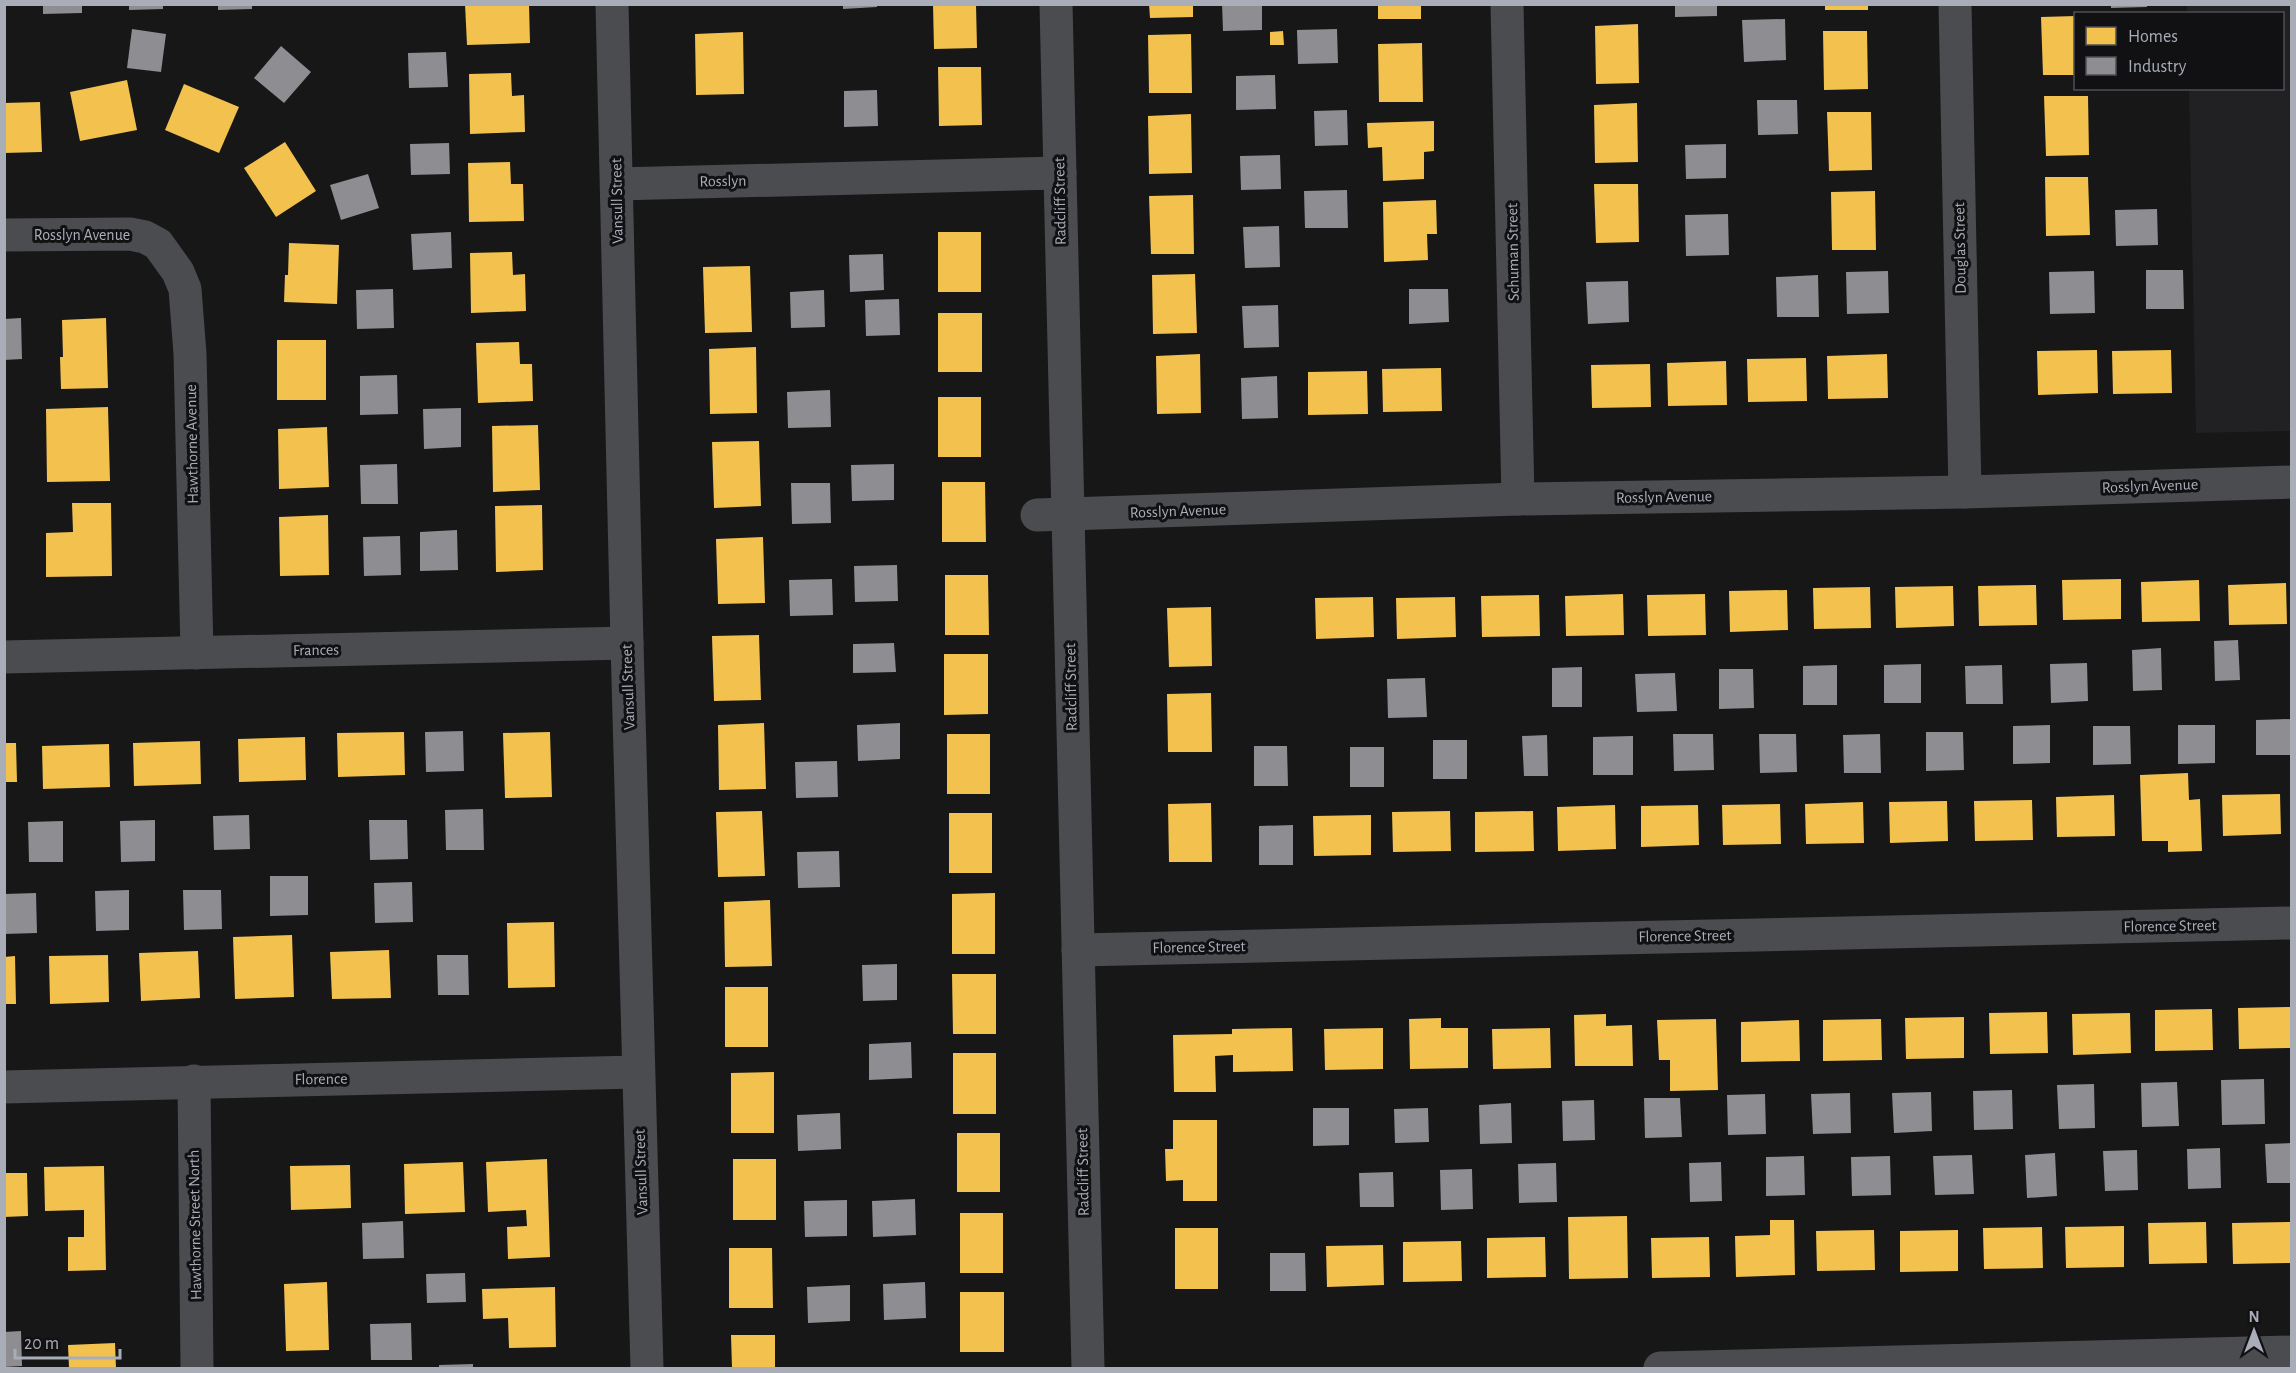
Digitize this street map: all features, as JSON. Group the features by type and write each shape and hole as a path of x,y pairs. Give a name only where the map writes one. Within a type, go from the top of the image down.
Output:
{"street":[{"name":"Vansull Street","path":"612,4 647,1368"},
{"name":"Radcliff Street","path":"1056,4 1060,173 1052,514 1078,950 1088,1368"},
{"name":"Schuman Street","path":"1507,4 1518,499"},
{"name":"Douglas Street","path":"1955,4 1965,492"},
{"name":"Rosslyn","path":"617,184 1060,173"},
{"name":"Rosslyn Avenue","path":"4,236 130,234 145,237 158,244"},
{"name":"Hawthorne Avenue","path":"158,244 178,272 185,289 190,354 197,652"},
{"name":"Rosslyn Avenue","path":"1052,514 1518,499 1965,492 2292,482"},
{"name":"Frances","path":"4,657 627,643"},
{"name":"Florence Street","path":"1078,950 2292,923"},
{"name":"Florence","path":"4,1087 638,1071"},
{"name":"Hawthorne Street North","path":"194,1081 197,1368"},
{"path":"1660,1368 2292,1352"}],"shaded area":[{"path":"2187,5 2291,5 2291,431 2196,433 2189,90 2284,90 2284,12 2187,12"}],"building: Homes":[{"path":"465,4 529,4 530,43 467,45"},
{"path":"933,4 976,4 977,48 934,49"},
{"path":"1149,4 1193,4 1193,17 1150,18"},
{"path":"1378,4 1421,4 1421,19 1378,19"},
{"path":"1825,4 1868,4 1868,10 1825,10"},
{"path":"2074,16 2074,75 2043,75 2041,17"},
{"path":"1638,24 1639,83 1596,84 1595,26"},
{"path":"1283,31 1284,45 1270,45 1270,32"},
{"path":"1823,31 1867,31 1868,89 1824,90"},
{"path":"743,32 744,94 696,95 695,34"},
{"path":"1191,34 1192,93 1149,93 1148,35"},
{"path":"1422,43 1423,102 1379,102 1378,44"},
{"path":"938,67 981,67 982,125 939,126"},
{"path":"511,73 512,96 524,95 525,132 470,134 469,74"},
{"path":"127,80 137,130 80,141 70,92"},
{"path":"184,84 239,107 219,153 165,130"},
{"path":"2044,96 2088,96 2089,155 2046,156"},
{"path":"40,102 42,152 4,153 4,103"},
{"path":"1637,103 1638,162 1595,163 1594,105"},
{"path":"1827,112 1871,112 1872,170 1829,171"},
{"path":"1191,114 1192,173 1149,174 1148,116"},
{"path":"1434,121 1434,151 1424,152 1424,179 1383,181 1382,147 1368,148 1367,123"},
{"path":"285,142 316,191 276,217 244,168"},
{"path":"510,162 511,184 523,184 524,221 469,222 468,163"},
{"path":"2045,177 2088,177 2090,235 2046,236"},
{"path":"1594,184 1638,184 1639,242 1596,243"},
{"path":"1875,191 1876,250 1832,250 1831,192"},
{"path":"1193,195 1194,254 1151,254 1149,196"},
{"path":"1436,200 1437,234 1427,234 1428,260 1384,262 1383,202"},
{"path":"938,232 981,232 981,292 938,292"},
{"path":"289,243 339,245 337,304 284,302"},
{"path":"512,252 513,275 525,274 526,311 471,313 470,253"},
{"path":"750,266 752,332 705,333 703,267"},
{"path":"1195,274 1197,333 1153,334 1152,275"},
{"path":"938,313 982,313 982,372 938,372"},
{"path":"106,318 108,388 61,389 62,320"},
{"path":"277,340 326,340 326,400 277,400"},
{"path":"519,342 520,364 532,364 533,401 478,403 476,343"},
{"path":"756,347 757,413 710,414 709,349"},
{"path":"2097,350 2098,393 2038,395 2037,351"},
{"path":"2171,350 2172,393 2113,394 2112,351"},
{"path":"1200,354 1201,413 1157,414 1156,356"},
{"path":"1887,354 1888,398 1828,399 1827,356"},
{"path":"1806,358 1807,401 1748,402 1747,359"},
{"path":"1726,361 1727,405 1668,406 1667,363"},
{"path":"1650,364 1651,407 1592,408 1591,365"},
{"path":"1441,368 1442,411 1383,412 1382,369"},
{"path":"1367,371 1368,414 1308,415 1308,372"},
{"path":"938,397 981,397 981,457 938,457"},
{"path":"108,407 110,481 47,482 46,409"},
{"path":"538,425 540,490 493,492 492,426"},
{"path":"327,427 329,487 279,489 278,429"},
{"path":"759,441 761,506 714,508 712,442"},
{"path":"942,482 985,482 986,542 942,542"},
{"path":"72,503 111,503 112,576 46,577 46,533 73,532"},
{"path":"542,505 543,570 496,572 495,506"},
{"path":"328,515 329,575 280,576 279,517"},
{"path":"763,537 765,603 718,604 716,539"},
{"path":"945,575 988,575 989,635 945,635"},
{"path":"2121,579 2121,619 2063,620 2062,580"},
{"path":"2199,580 2200,621 2142,622 2141,582"},
{"path":"2286,583 2287,624 2229,625 2228,585"},
{"path":"2036,585 2037,625 1979,626 1978,586"},
{"path":"1953,586 1954,626 1896,628 1895,587"},
{"path":"1870,587 1871,628 1814,629 1813,588"},
{"path":"1787,590 1788,630 1730,632 1729,591"},
{"path":"1623,594 1624,635 1566,636 1565,596"},
{"path":"1705,594 1706,635 1648,636 1647,595"},
{"path":"1539,595 1540,636 1482,637 1481,596"},
{"path":"1373,597 1374,637 1316,639 1315,598"},
{"path":"1455,597 1456,637 1397,639 1396,598"},
{"path":"1211,607 1212,666 1169,667 1167,608"},
{"path":"759,635 761,700 714,701 712,636"},
{"path":"944,654 988,654 988,714 944,715"},
{"path":"1211,693 1212,752 1168,752 1167,694"},
{"path":"764,723 766,789 719,790 718,725"},
{"path":"404,732 405,775 338,777 337,733"},
{"path":"550,732 552,797 505,798 503,733"},
{"path":"947,734 990,734 990,794 947,794"},
{"path":"305,737 306,780 239,782 238,739"},
{"path":"200,741 201,784 134,786 133,743"},
{"path":"4,743 16,743 17,782 4,782"},
{"path":"109,744 110,787 43,789 42,746"},
{"path":"2188,773 2189,800 2200,799 2202,851 2168,852 2168,841 2142,841 2140,775"},
{"path":"2280,794 2281,834 2223,836 2222,795"},
{"path":"2114,795 2115,836 2057,837 2056,797"},
{"path":"2032,800 2033,840 1975,841 1974,801"},
{"path":"1947,801 1948,841 1890,843 1889,802"},
{"path":"1863,802 1864,843 1806,844 1805,804"},
{"path":"1211,803 1212,862 1169,862 1168,804"},
{"path":"1780,804 1781,844 1723,845 1722,805"},
{"path":"1615,805 1616,849 1558,851 1557,807"},
{"path":"1698,805 1699,845 1641,847 1641,806"},
{"path":"762,811 765,876 718,877 716,812"},
{"path":"1450,811 1451,851 1393,852 1392,812"},
{"path":"1533,811 1534,851 1475,852 1475,812"},
{"path":"949,813 992,813 992,873 949,873"},
{"path":"1371,815 1371,855 1314,856 1313,816"},
{"path":"995,893 995,954 952,954 952,894"},
{"path":"770,900 772,966 725,967 724,902"},
{"path":"554,922 555,987 508,988 507,923"},
{"path":"292,935 294,997 235,999 233,937"},
{"path":"389,950 391,998 332,999 330,952"},
{"path":"198,951 200,998 141,1001 139,953"},
{"path":"108,955 109,1002 50,1004 49,956"},
{"path":"15,956 16,1004 4,1004 4,957"},
{"path":"952,974 996,974 996,1034 953,1034"},
{"path":"725,987 768,987 768,1047 725,1047"},
{"path":"2292,1007 2292,1048 2239,1049 2238,1008"},
{"path":"2212,1009 2213,1050 2155,1051 2155,1010"},
{"path":"2047,1012 2048,1053 1990,1054 1989,1013"},
{"path":"2130,1013 2131,1053 2073,1055 2072,1014"},
{"path":"1606,1014 1606,1026 1632,1025 1633,1066 1575,1066 1574,1015"},
{"path":"1964,1017 1964,1058 1906,1059 1905,1018"},
{"path":"1441,1018 1441,1028 1468,1028 1468,1068 1410,1069 1409,1019"},
{"path":"1716,1019 1718,1090 1670,1091 1670,1060 1659,1060 1657,1020"},
{"path":"1881,1019 1882,1060 1823,1061 1823,1020"},
{"path":"1799,1020 1800,1061 1741,1062 1741,1022"},
{"path":"1292,1028 1293,1071 1233,1072 1233,1055 1215,1056 1216,1092 1174,1092 1173,1035 1232,1034 1232,1029"},
{"path":"1383,1028 1383,1069 1325,1070 1324,1029"},
{"path":"1550,1028 1551,1068 1493,1069 1492,1029"},
{"path":"953,1053 996,1053 996,1114 953,1114"},
{"path":"774,1072 774,1133 731,1133 731,1073"},
{"path":"1173,1120 1217,1120 1217,1201 1183,1201 1183,1180 1166,1181 1165,1149 1173,1149"},
{"path":"957,1133 1000,1133 1000,1192 957,1192"},
{"path":"547,1159 550,1257 508,1259 507,1227 527,1226 526,1210 488,1212 486,1162"},
{"path":"733,1159 776,1159 776,1220 733,1220"},
{"path":"463,1162 465,1212 405,1214 404,1164"},
{"path":"350,1165 351,1208 291,1210 290,1166"},
{"path":"104,1166 106,1270 68,1271 68,1237 84,1237 84,1210 45,1211 44,1167"},
{"path":"4,1173 27,1173 28,1216 4,1217"},
{"path":"960,1213 1003,1213 1003,1273 960,1273"},
{"path":"1627,1216 1628,1278 1569,1279 1568,1217"},
{"path":"1770,1220 1794,1220 1795,1275 1736,1277 1735,1236 1770,1235"},
{"path":"2206,1222 2207,1263 2149,1264 2148,1223"},
{"path":"2290,1222 2291,1263 2233,1264 2232,1223"},
{"path":"2124,1226 2124,1267 2066,1268 2065,1227"},
{"path":"2042,1227 2043,1268 1984,1269 1983,1228"},
{"path":"1175,1228 1218,1228 1218,1289 1175,1289"},
{"path":"1874,1230 1875,1270 1817,1271 1816,1231"},
{"path":"1958,1230 1958,1271 1900,1272 1900,1231"},
{"path":"1545,1237 1546,1277 1487,1278 1487,1238"},
{"path":"1709,1237 1710,1277 1652,1278 1651,1238"},
{"path":"1461,1241 1462,1281 1403,1282 1403,1242"},
{"path":"1383,1245 1384,1285 1327,1287 1326,1246"},
{"path":"729,1248 772,1248 773,1308 729,1308"},
{"path":"327,1282 329,1350 286,1351 284,1284"},
{"path":"555,1287 556,1347 509,1348 508,1318 483,1319 482,1289"},
{"path":"960,1292 1004,1292 1004,1352 960,1352"},
{"path":"731,1335 775,1335 775,1368 732,1368"},
{"path":"115,1343 116,1368 69,1368 68,1345"}],"building: Industry":[{"path":"43,4 82,4 82,13 43,14"},
{"path":"129,4 163,4 163,9 129,10"},
{"path":"218,4 252,4 252,9 218,10"},
{"path":"843,4 877,4 877,7 843,9"},
{"path":"1222,4 1262,4 1262,30 1223,31"},
{"path":"1675,4 1717,4 1717,16 1675,17"},
{"path":"2111,4 2147,4 2147,7 2111,8"},
{"path":"1785,19 1786,60 1744,62 1742,20"},
{"path":"132,29 166,34 161,72 127,68"},
{"path":"1337,29 1338,63 1298,64 1297,30"},
{"path":"281,46 311,72 284,103 254,78"},
{"path":"446,52 448,87 409,88 408,53"},
{"path":"1275,75 1276,109 1236,110 1236,76"},
{"path":"877,90 878,126 844,127 844,91"},
{"path":"1757,100 1797,100 1798,134 1758,135"},
{"path":"1347,110 1348,145 1315,146 1314,111"},
{"path":"449,143 450,174 411,175 410,144"},
{"path":"1726,144 1726,178 1686,179 1685,145"},
{"path":"1280,155 1281,189 1241,190 1240,156"},
{"path":"368,174 379,208 341,220 330,185"},
{"path":"1347,190 1348,228 1305,228 1304,191"},
{"path":"2157,209 2158,245 2116,246 2115,210"},
{"path":"1728,214 1729,255 1686,256 1685,215"},
{"path":"1279,226 1280,267 1245,268 1243,227"},
{"path":"451,232 452,268 413,270 411,234"},
{"path":"883,254 884,290 850,292 849,255"},
{"path":"2146,270 2183,270 2184,309 2146,309"},
{"path":"1888,271 1889,313 1847,314 1846,272"},
{"path":"2094,271 2095,313 2050,314 2049,272"},
{"path":"1818,275 1819,317 1777,317 1776,277"},
{"path":"1628,281 1629,322 1588,324 1586,282"},
{"path":"393,289 394,328 357,329 356,290"},
{"path":"1409,289 1448,289 1449,322 1409,324"},
{"path":"824,290 825,327 791,328 790,292"},
{"path":"899,299 900,335 866,336 865,300"},
{"path":"1278,305 1279,347 1244,348 1242,306"},
{"path":"21,318 22,359 4,360 4,319"},
{"path":"397,375 398,414 360,415 360,376"},
{"path":"1277,376 1278,418 1242,419 1241,378"},
{"path":"830,390 831,427 788,428 787,392"},
{"path":"461,408 461,447 424,449 423,409"},
{"path":"397,464 398,504 361,504 360,465"},
{"path":"894,464 894,500 852,501 851,465"},
{"path":"791,483 830,483 831,523 792,524"},
{"path":"457,530 458,570 420,571 420,532"},
{"path":"400,536 401,575 364,576 363,537"},
{"path":"897,565 898,601 855,602 854,566"},
{"path":"832,579 833,615 790,616 789,580"},
{"path":"2238,640 2240,680 2215,681 2214,641"},
{"path":"894,643 896,672 853,673 853,644"},
{"path":"2161,648 2162,690 2133,691 2132,650"},
{"path":"2087,663 2088,701 2051,703 2050,664"},
{"path":"1921,664 1921,703 1884,703 1884,665"},
{"path":"1837,665 1837,705 1803,705 1803,666"},
{"path":"2002,665 2003,704 1966,704 1965,666"},
{"path":"1582,667 1582,707 1552,707 1552,668"},
{"path":"1719,669 1753,669 1754,708 1719,709"},
{"path":"1675,673 1677,711 1637,712 1635,674"},
{"path":"1425,678 1427,717 1388,718 1387,679"},
{"path":"2292,719 2292,755 2256,755 2256,720"},
{"path":"900,723 900,759 858,761 857,725"},
{"path":"2050,725 2050,763 2013,764 2013,726"},
{"path":"2178,725 2215,725 2215,763 2178,764"},
{"path":"2093,726 2130,726 2131,764 2093,765"},
{"path":"463,731 464,771 426,772 425,732"},
{"path":"1926,732 1963,732 1964,770 1926,771"},
{"path":"1673,734 1713,734 1714,770 1674,771"},
{"path":"1759,734 1796,734 1797,772 1760,773"},
{"path":"1880,734 1881,773 1844,773 1843,735"},
{"path":"1547,735 1548,776 1524,776 1522,736"},
{"path":"1633,736 1633,775 1593,775 1593,737"},
{"path":"1433,740 1467,740 1467,779 1433,779"},
{"path":"1254,746 1287,746 1288,786 1254,786"},
{"path":"1350,747 1384,747 1384,787 1350,787"},
{"path":"837,761 838,797 796,798 795,762"},
{"path":"483,809 484,850 446,850 445,810"},
{"path":"249,815 250,849 214,850 213,816"},
{"path":"155,820 155,861 121,862 120,821"},
{"path":"369,820 407,820 408,859 370,860"},
{"path":"63,821 63,862 29,862 28,822"},
{"path":"1293,825 1293,865 1259,865 1259,826"},
{"path":"839,851 840,887 798,888 797,852"},
{"path":"270,876 308,876 308,915 270,916"},
{"path":"412,882 413,922 375,923 374,883"},
{"path":"129,890 129,930 96,931 95,891"},
{"path":"183,890 221,890 222,929 184,930"},
{"path":"36,893 37,933 4,934 4,894"},
{"path":"437,955 468,955 469,995 438,995"},
{"path":"897,964 897,1000 863,1001 862,965"},
{"path":"911,1042 912,1078 869,1080 869,1044"},
{"path":"2264,1079 2265,1124 2222,1125 2221,1080"},
{"path":"2177,1082 2179,1126 2142,1127 2141,1083"},
{"path":"2094,1084 2095,1128 2059,1129 2057,1085"},
{"path":"2012,1090 2013,1129 1974,1130 1973,1091"},
{"path":"1931,1092 1932,1131 1894,1133 1892,1093"},
{"path":"1850,1093 1851,1133 1813,1134 1811,1094"},
{"path":"1765,1094 1766,1134 1728,1135 1727,1095"},
{"path":"1644,1098 1680,1098 1682,1137 1645,1138"},
{"path":"1594,1100 1595,1140 1563,1141 1562,1101"},
{"path":"1511,1103 1512,1143 1480,1144 1479,1105"},
{"path":"1313,1108 1349,1108 1349,1145 1313,1146"},
{"path":"1428,1108 1429,1142 1395,1143 1394,1109"},
{"path":"840,1113 841,1149 798,1151 797,1115"},
{"path":"2292,1143 2292,1183 2267,1183 2265,1144"},
{"path":"2220,1148 2221,1188 2188,1189 2187,1149"},
{"path":"2137,1150 2138,1190 2105,1191 2103,1151"},
{"path":"2055,1153 2057,1196 2027,1198 2025,1155"},
{"path":"1972,1155 1974,1194 1935,1195 1933,1156"},
{"path":"1804,1156 1805,1195 1766,1196 1766,1157"},
{"path":"1890,1156 1891,1195 1852,1196 1851,1157"},
{"path":"1721,1162 1722,1201 1690,1202 1689,1163"},
{"path":"1556,1163 1557,1202 1519,1203 1518,1164"},
{"path":"1472,1169 1473,1209 1441,1210 1440,1170"},
{"path":"1393,1172 1394,1207 1360,1207 1359,1173"},
{"path":"915,1199 916,1235 873,1237 872,1201"},
{"path":"847,1200 847,1236 805,1237 804,1201"},
{"path":"403,1221 404,1258 363,1259 362,1223"},
{"path":"1270,1253 1305,1253 1306,1291 1270,1291"},
{"path":"465,1273 466,1302 427,1303 426,1274"},
{"path":"925,1282 926,1318 884,1320 883,1284"},
{"path":"850,1285 850,1321 808,1323 807,1287"},
{"path":"411,1323 412,1360 371,1360 370,1324"},
{"path":"21,1331 22,1366 4,1367 4,1332"},
{"path":"473,1364 473,1368 439,1368 439,1365"}]}
